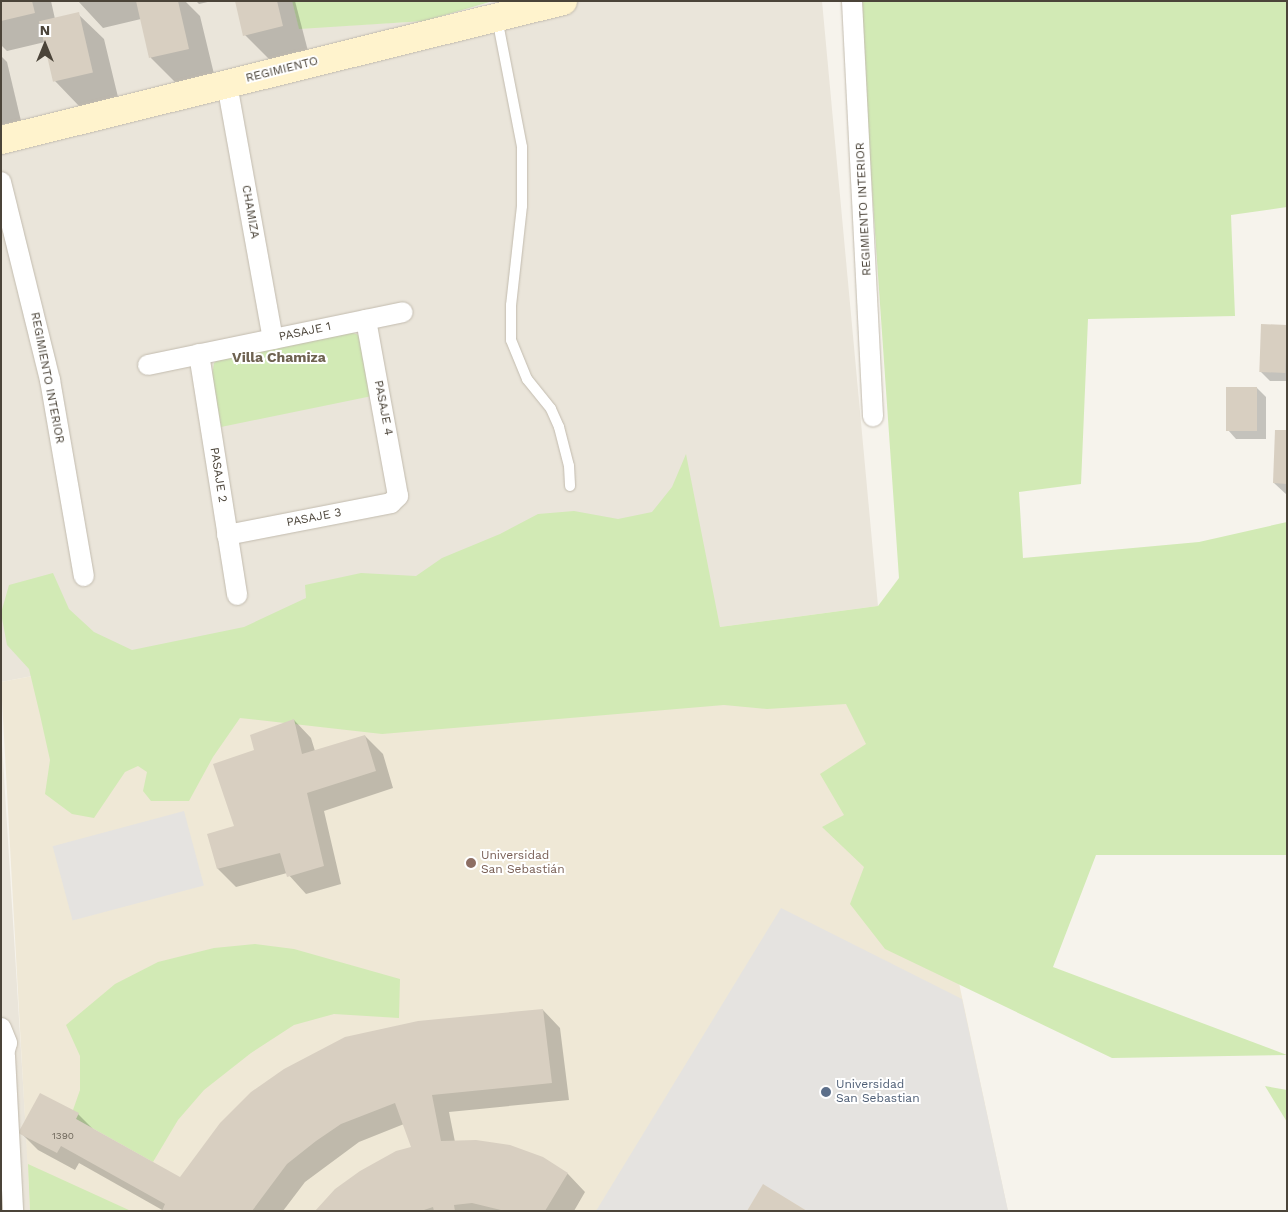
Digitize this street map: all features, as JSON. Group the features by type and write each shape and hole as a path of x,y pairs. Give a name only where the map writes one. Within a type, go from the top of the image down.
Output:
{"main road":[{"name":"REGIMIENTO","path":"1,140 563,1"}],"street":[{"name":"REGIMIENTO INTERIOR","path":"852,1 873,416"},
{"name":"CHAMIZA","path":"227,84 273,339"},
{"name":"REGIMIENTO INTERIOR","path":"1,182 50,380 84,576"},
{"name":"PASAJE 1","path":"148,365 403,312"},
{"name":"PASAJE 4","path":"366,320 398,496"},
{"name":"PASAJE 2","path":"199,354 237,595"},
{"name":"PASAJE 3","path":"227,535 392,503 398,496"},
{"path":"1,1028 7,1043 3,1060 13,1211"}],"lane":[{"path":"497,17 522,147 522,206 510,305 511,340 527,379 540,393 560,427 570,466 570,486"}],"shaded area":[{"path":"1,1 292,1 299,28 425,21 507,1 822,1 878,606 720,627 696,549 1,682"},
{"name":"Universidad San Sebastián","path":"696,549 720,627 878,606 1008,1211 30,1211 1,682"},
{"path":"1,728 28,1164 30,1211 1,1211"},
{"path":"184,811 204,885 73,921 53,846"},
{"name":"Universidad San Sebastian","path":"781,908 962,999 1008,1211 807,1211 763,1185 747,1211 596,1211"}],"green space":[{"path":"292,1 493,1 425,21 299,29"},
{"path":"859,1 1287,1 1287,207 1231,215 1235,316 1088,319 1081,484 1019,492 1023,558 1199,542 1287,522 1287,855 1096,855 1053,967 1287,1055 1112,1058 885,949 850,904 864,867 822,827 844,815 820,774 866,744 846,704 767,709 724,705 382,734 240,718 213,757 189,801 151,801 143,791 147,772 138,766 125,772 94,818 72,814 45,794 50,760 29,669 7,645 1,613 9,585 53,573 69,609 94,632 132,650 244,627 306,598 305,585 361,573 416,576 442,558 500,534 538,514 574,511 618,519 652,512 672,487 686,454 720,627 878,606 899,578"},
{"path":"350,332 359,335 372,396 221,427 212,376 214,363 220,359"},
{"path":"255,944 294,949 400,979 399,1018 334,1014 294,1025 251,1053 204,1090 178,1120 153,1162 76,1119 73,1110 80,1090 80,1056 66,1025 115,984 158,962 214,948"},
{"path":"1265,1086 1287,1090 1287,1122"},
{"path":"28,1164 131,1211 30,1211"}],"building":[{"path":"1,1 32,1 35,13 1,21"},
{"path":"136,1 178,1 189,49 149,58"},
{"path":"235,1 277,1 283,26 243,36"},
{"path":"79,12 93,72 53,82 39,21"},
{"path":"1261,324 1287,325 1285,373 1259,372"},
{"path":"1226,387 1257,387 1257,431 1226,431"},
{"path":"1275,430 1287,430 1287,484 1273,483"},
{"path":"294,719 302,754 365,735 376,771 307,793 324,866 287,877 280,853 217,869 207,834 234,826 213,764 254,750 250,735"},
{"path":"543,1009 552,1083 432,1095 441,1141 476,1140 510,1145 543,1157 568,1173 545,1211 505,1211 472,1203 454,1205 455,1211 434,1211 433,1207 421,1211 315,1211 335,1189 360,1171 396,1151 411,1147 395,1103 341,1124 316,1141 287,1164 252,1211 162,1211 165,1204 61,1146 57,1153 18,1133 40,1093 79,1113 76,1119 180,1177 220,1123 251,1092 284,1069 345,1037 418,1021"},
{"path":"763,1184 807,1211 747,1211"}],"place":[{"name":"Universidad San Sebastián","path":"471,863"},
{"name":"Universidad San Sebastian","path":"826,1092"}],"district":[{"name":"Villa Chamiza","path":"279,357"}]}
